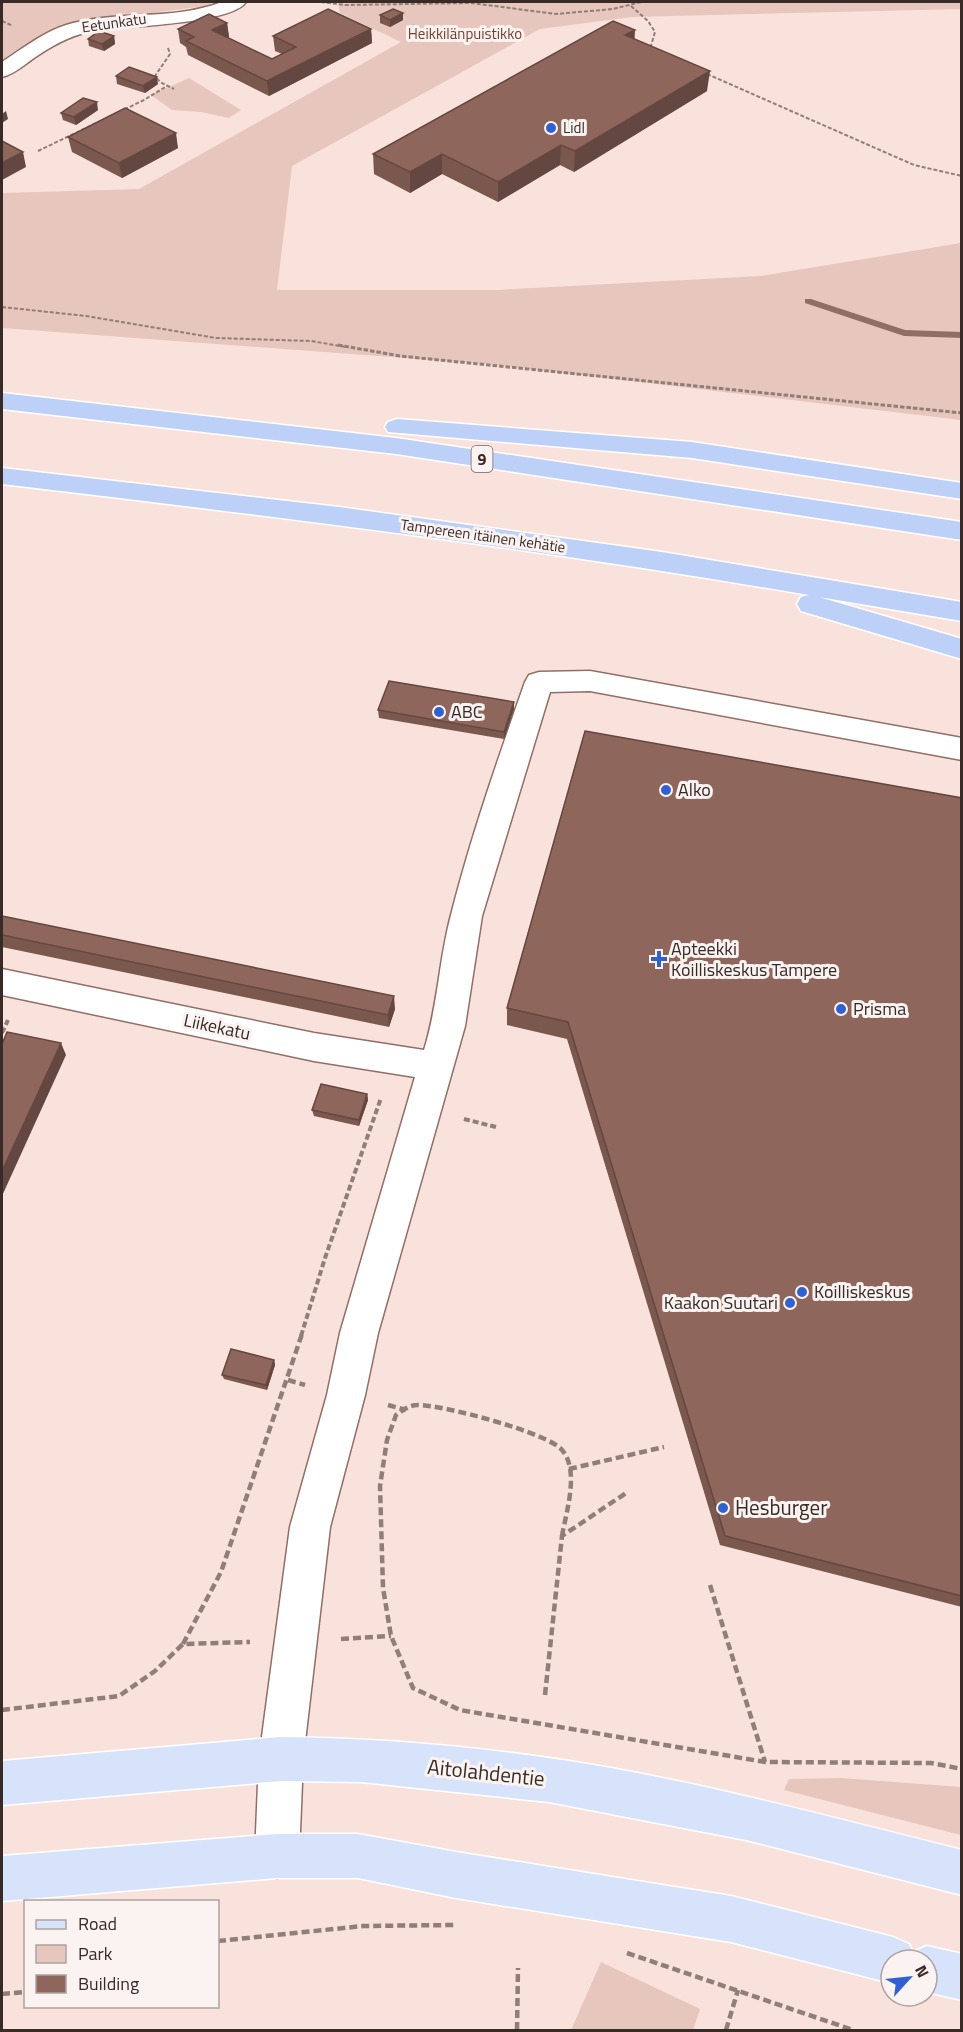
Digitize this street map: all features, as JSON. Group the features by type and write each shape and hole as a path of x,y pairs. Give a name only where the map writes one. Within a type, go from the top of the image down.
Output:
{"highway":[{"name":"9","path":"2,401 157,416 396,446 962,531"},
{"path":"157,416 442,429 692,450 962,491"},
{"name":"Tampereen itäinen kehätie","path":"2,476 339,516 662,561 962,612"},
{"path":"662,561 962,649"}],"main road":[{"name":"Aitolahdentie","path":"2,1783 281,1759 361,1760 549,1780 746,1818 962,1874"},
{"path":"2,1879 277,1856 358,1856 456,1875 731,1919 879,1956"},
{"path":"939,1972 962,1977"}],"street":[{"name":"Eetunkatu","path":"2,71 49,40 80,27 196,13 237,2"},
{"path":"277,1856 281,1759 294,1640 310,1527 346,1395 359,1333 448,1026 466,916 513,758 539,682 590,681 962,749"},
{"name":"Liikekatu","path":"2,982 314,1047 435,1066"}],"path":[{"path":"321,2 345,5 471,3 556,14 631,6 641,2"},
{"path":"631,6 648,21 655,32 650,49"},
{"path":"167,44 170,54 155,76 174,89"},
{"path":"698,70 914,165 962,176"},
{"path":"38,151 144,100 167,86"},
{"path":"2,307 87,316 216,338 311,341 400,356 962,413"},
{"path":"2,1033 8,1020"},
{"path":"545,1695 569,1469 563,1450 547,1437 454,1412 414,1405 396,1415 387,1440 380,1486 384,1588 391,1636 413,1688 460,1710 765,1762 931,1763 962,1769"},
{"path":"569,1469 664,1447"},
{"path":"562,1536 626,1493"},
{"path":"710,1585 765,1762"},
{"path":"2,1710 119,1696 156,1671 183,1644 391,1636"},
{"path":"219,1941 363,1926 459,1925"},
{"path":"623,1952 853,2031"},
{"path":"517,2031 518,1968"},
{"path":"726,2031 738,1990"},
{"path":"2,1994 24,1992"}],"green space":[{"path":"2,2 214,2 206,6 63,24 2,63"},
{"name":"Heikkilänpuistikko","path":"338,2 961,2 961,9 632,17 540,29 292,166 277,290 496,290 761,276 961,243 961,420 486,364 2,328 2,193 139,189 401,42 340,13"},
{"path":"189,78 241,110 229,118 201,112 172,110 151,95"},
{"path":"842,1778 961,1787 961,1835 784,1790 789,1779"},
{"path":"601,1962 700,2009 693,2030 571,2030"}],"building":[{"path":"328,9 371,29 267,81 186,41 194,37 178,29 209,14 227,23 212,30 272,59 296,47 273,36"},
{"path":"393,9 403,13 390,20 380,15"},
{"name":"Lidl","path":"613,21 635,30 625,35 710,71 575,151 561,145 498,182 442,154 410,172 373,154"},
{"path":"99,31 114,36 102,44 88,39"},
{"path":"129,67 157,77 143,86 116,76"},
{"path":"83,98 97,102 74,117 61,113"},
{"path":"125,108 176,133 119,163 68,137"},
{"path":"2,141 23,152 2,163"},
{"path":"389,681 514,702 504,732 378,710"},
{"name":"Koilliskeskus","path":"585,731 962,798 962,1596 725,1536 568,1022 507,1008"},
{"path":"2,916 394,996 388,1015 2,935"},
{"path":"7,1032 61,1043 2,1171 2,1044"},
{"path":"321,1084 367,1094 359,1120 312,1110"},
{"path":"231,1349 274,1360 266,1385 222,1375"}],"waterway":[{"path":"808,301 904,333 962,335"}],"place":[{"name":"Lidl","path":"551,128"},
{"name":"ABC","path":"439,712"},
{"name":"Alko","path":"666,790"},
{"name":"Apteekki Koilliskeskus Tampere","path":"659,959"},
{"name":"Prisma","path":"841,1009"},
{"name":"Koilliskeskus","path":"802,1292"},
{"name":"Kaakon Suutari","path":"790,1303"},
{"name":"Hesburger","path":"723,1508"}]}
